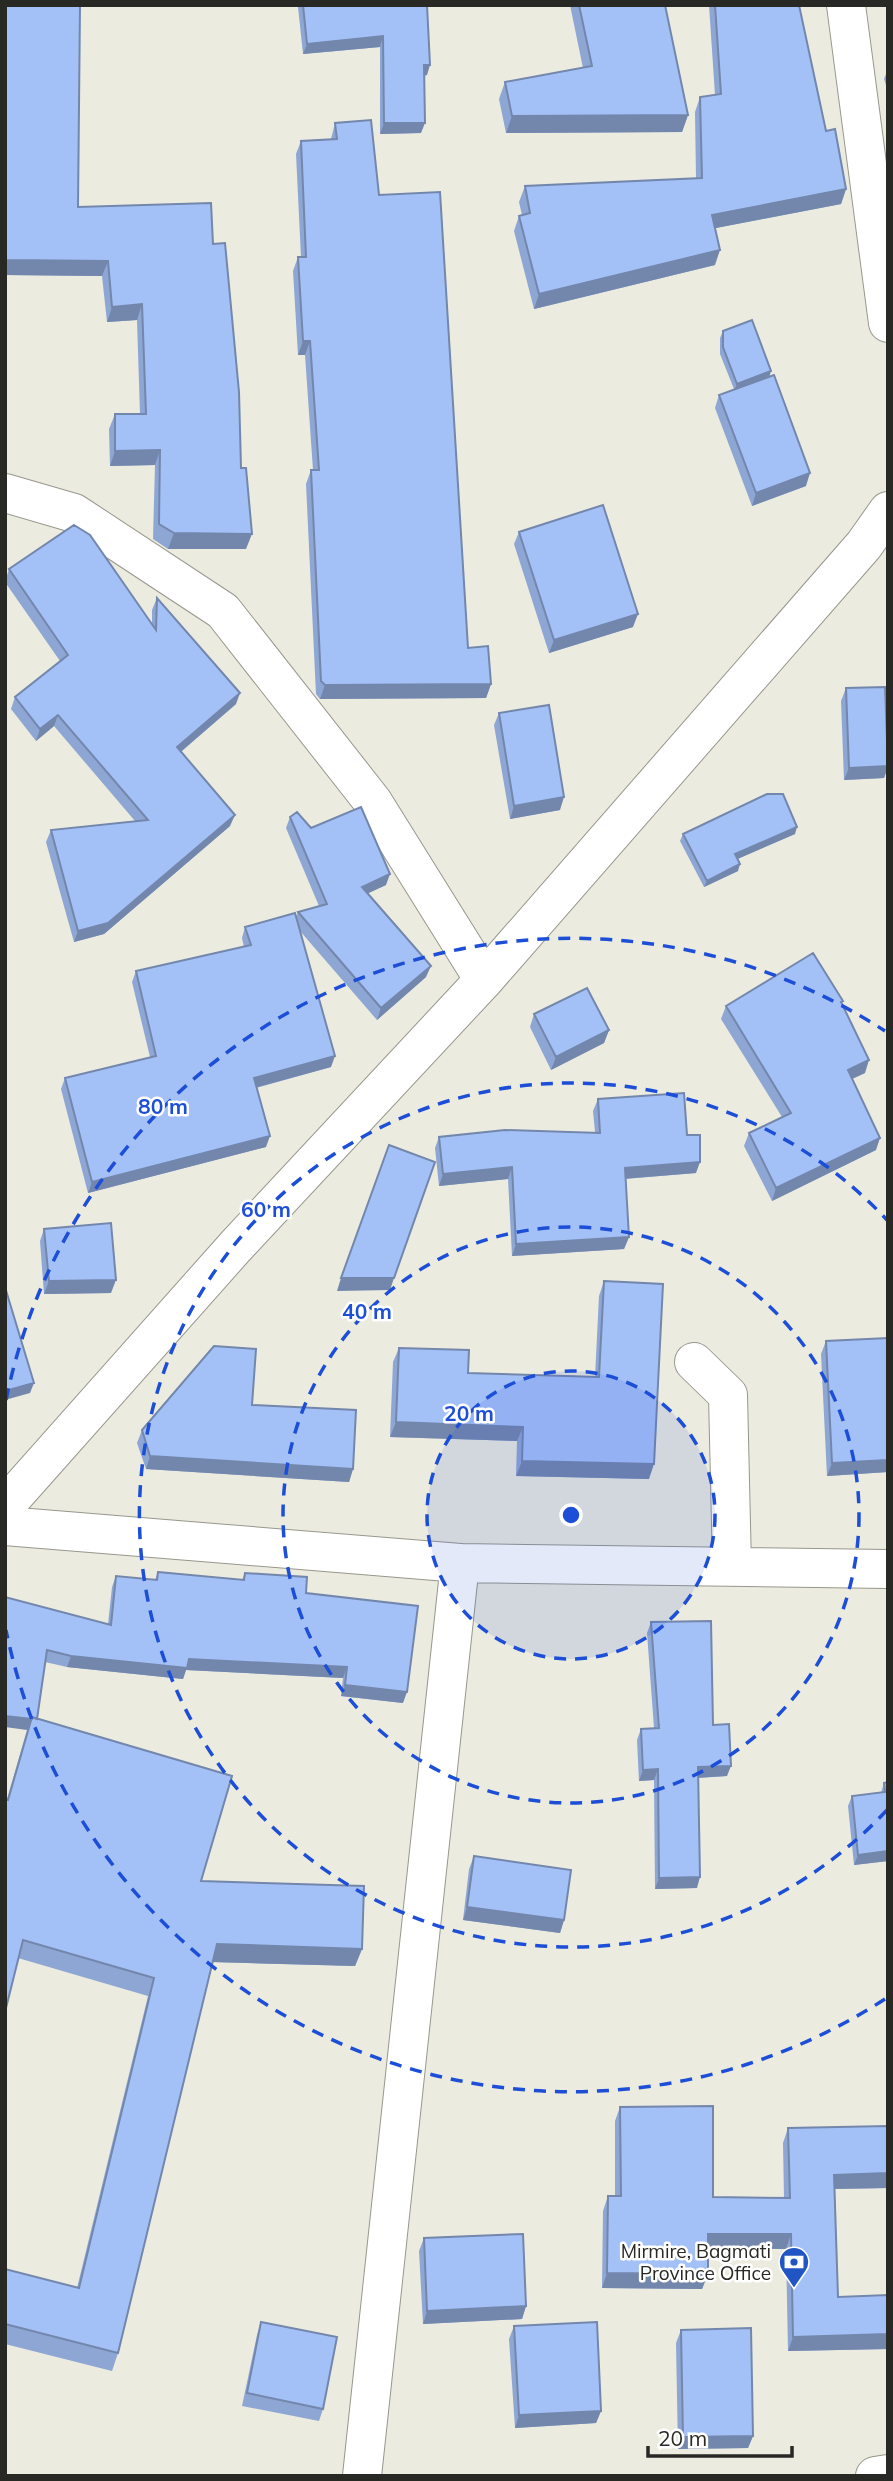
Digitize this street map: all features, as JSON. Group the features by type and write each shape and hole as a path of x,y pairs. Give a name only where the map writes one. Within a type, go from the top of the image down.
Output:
{"street":[{"path":"846,5 888,323"},
{"path":"5,493 74,513 223,611 373,802 484,980"},
{"path":"5,1506 235,1247 484,980 864,545 888,511"},
{"path":"694,1362 728,1395 732,1567"},
{"path":"5,1526 460,1563 888,1569"},
{"path":"362,2476 460,1563"},
{"path":"875,2476 888,2474"}],"building":[{"path":"5,5 80,5 78,207 211,203 213,244 225,243 239,392 241,468 246,468 252,534 174,533 159,524 160,450 115,451 115,414 146,414 142,304 112,307 108,261 5,260"},
{"path":"303,5 427,5 430,65 424,65 425,123 384,123 383,36 307,44"},
{"path":"579,5 665,5 688,115 512,116 505,82 592,66"},
{"path":"715,5 799,5 826,131 835,129 846,189 712,215 720,250 539,294 519,216 530,213 525,186 702,178 700,97 721,94"},
{"path":"371,120 379,195 440,192 468,648 488,646 491,684 325,685 321,681 311,470 319,470 310,341 303,341 298,257 306,257 301,141 337,139 335,123"},
{"path":"752,320 771,371 737,384 723,347 723,331"},
{"path":"774,375 810,473 756,493 719,395"},
{"path":"603,505 638,614 554,640 519,532"},
{"path":"74,525 90,535 156,630 157,598 240,693 177,747 235,815 108,923 78,931 51,830 148,820 58,715 40,729 15,697 68,655 9,569"},
{"path":"885,687 888,766 849,768 846,688"},
{"path":"549,705 564,797 514,806 499,713"},
{"path":"767,794 783,794 797,827 735,854 740,864 707,881 683,834"},
{"path":"361,807 390,874 362,887 431,966 381,1008 298,912 327,904 290,817 297,812 311,828"},
{"path":"295,913 335,1056 254,1078 270,1136 92,1182 65,1078 156,1056 136,971 251,945 245,927"},
{"path":"813,953 843,1001 841,1002 869,1060 848,1070 880,1138 776,1188 749,1133 791,1113 726,1006"},
{"path":"587,988 609,1030 556,1057 534,1014"},
{"path":"684,1093 687,1135 700,1135 700,1162 625,1168 629,1237 516,1244 512,1167 443,1174 439,1137 505,1130 600,1133 598,1099"},
{"path":"389,1145 435,1162 394,1278 341,1278"},
{"path":"111,1223 116,1280 49,1281 44,1229"},
{"path":"604,1281 663,1284 654,1464 522,1461 523,1427 396,1422 399,1348 469,1350 468,1373 599,1377"},
{"path":"5,1287 34,1383 5,1391"},
{"path":"888,1338 888,1460 832,1463 826,1341"},
{"path":"214,1346 256,1349 252,1405 356,1410 353,1469 150,1456 142,1430"},
{"path":"158,1572 244,1580 245,1573 307,1577 306,1593 418,1606 407,1692 345,1685 347,1667 189,1659 187,1668 71,1656 47,1650 37,1719 5,1716 5,1597 111,1625 116,1576 157,1580"},
{"path":"711,1621 713,1725 729,1724 731,1766 698,1767 700,1877 659,1878 658,1769 643,1770 641,1729 659,1728 651,1622"},
{"path":"32,1717 232,1776 201,1881 364,1886 362,1949 217,1944 118,2353 5,2324 5,2269 79,2288 154,1978 23,1940 5,2012 5,1799 8,1800"},
{"path":"888,1782 888,1851 858,1855 852,1796 885,1792 884,1783"},
{"path":"474,1856 571,1870 564,1920 467,1907"},
{"path":"713,2106 713,2197 790,2198 788,2128 888,2126 888,2173 834,2175 838,2297 888,2295 888,2334 793,2337 791,2234 708,2234 708,2274 607,2273 608,2196 621,2196 620,2107"},
{"path":"523,2234 526,2306 427,2311 424,2238"},
{"path":"261,2322 337,2337 323,2409 247,2393"},
{"path":"597,2322 601,2411 519,2415 514,2326"},
{"path":"751,2328 753,2436 683,2437 681,2330"}],"place":[{"name":"Mirmire, Bagmati Province Office","path":"794,2289"}]}
